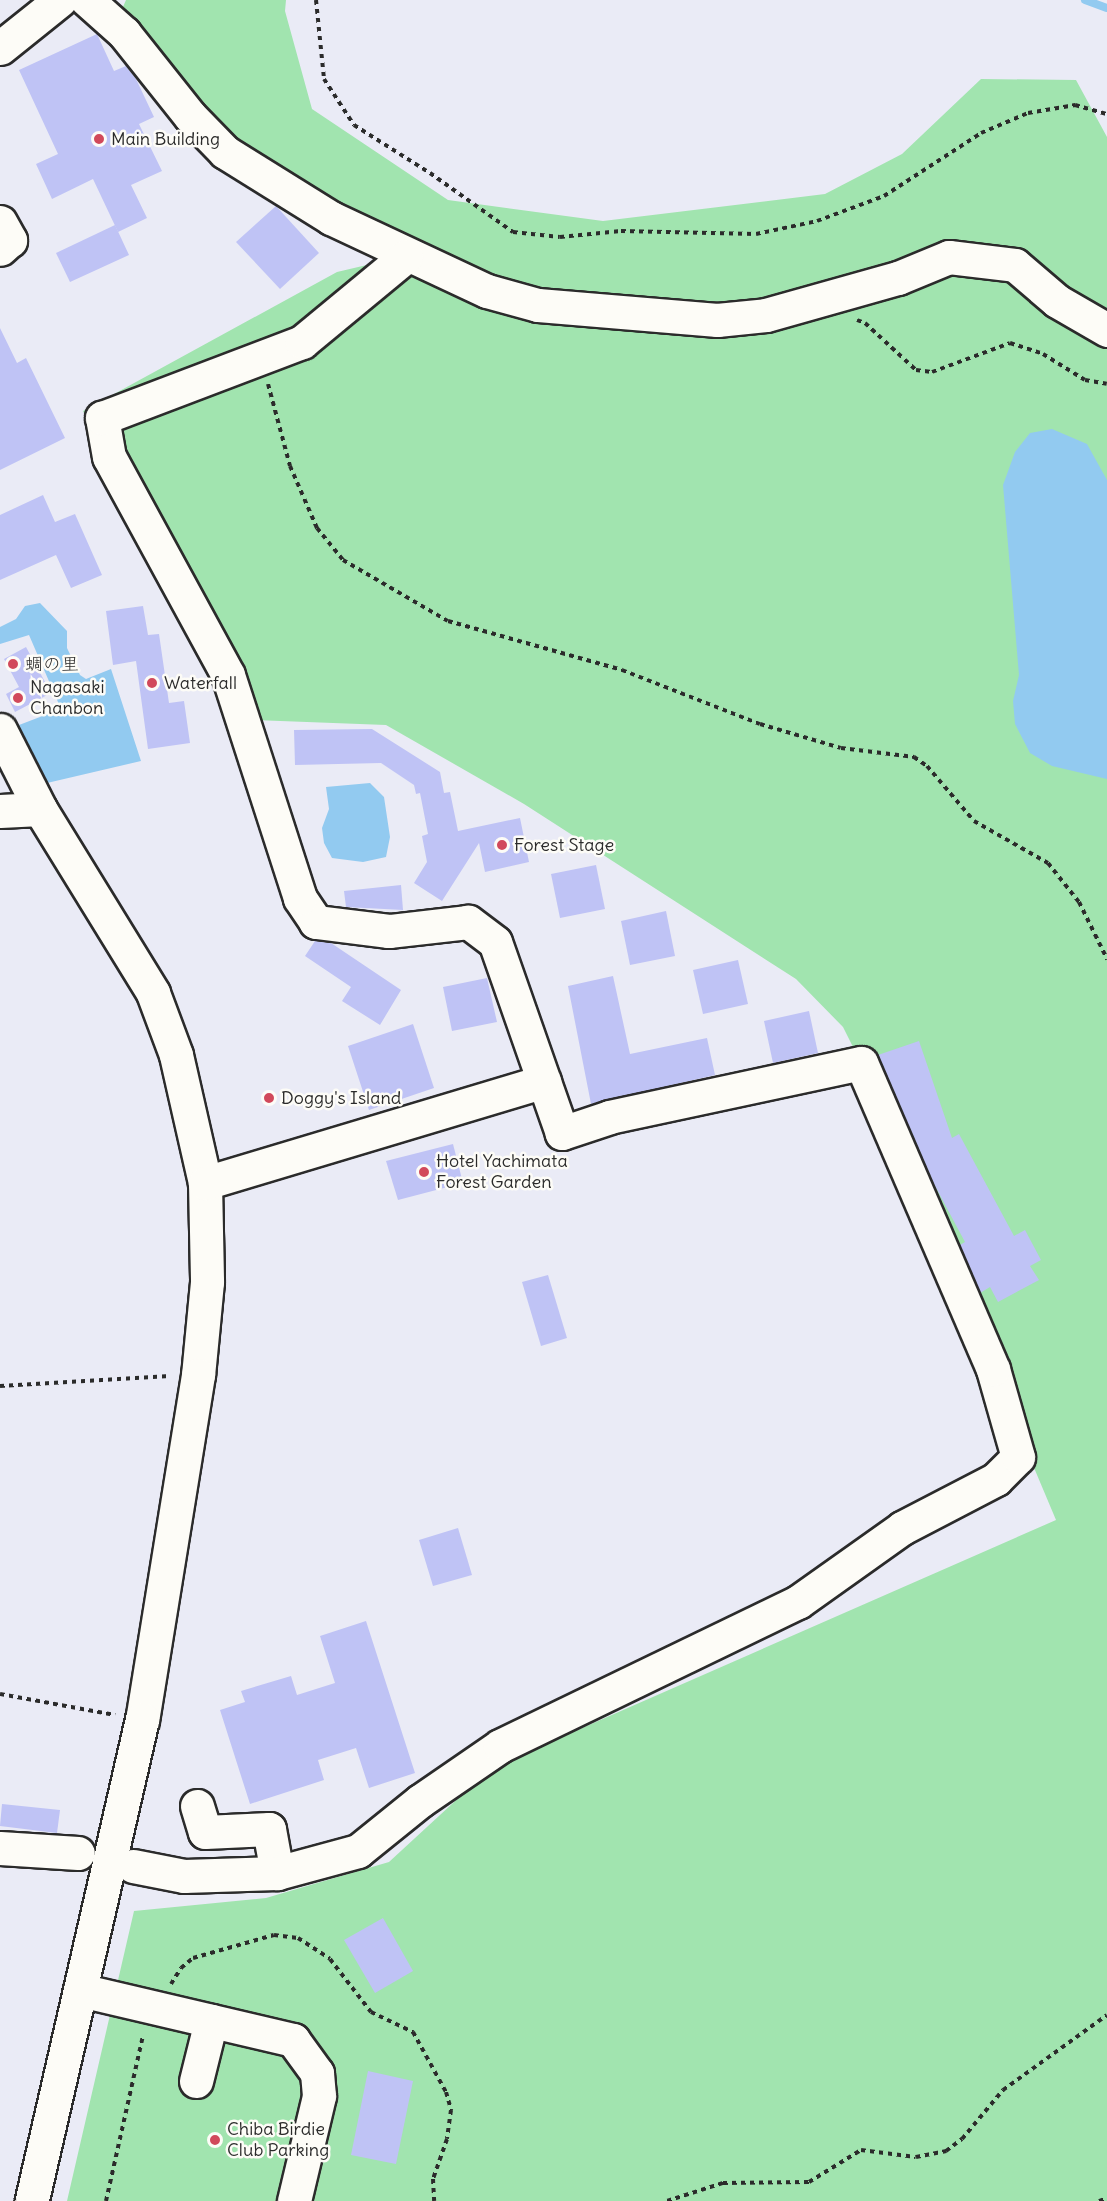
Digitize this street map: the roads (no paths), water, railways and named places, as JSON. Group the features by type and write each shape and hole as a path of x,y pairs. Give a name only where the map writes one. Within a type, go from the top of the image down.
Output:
{"street":[{"path":"0,48 60,0"},
{"path":"87,0 124,33 190,116 225,152 283,191 406,256 487,291 538,305 717,320 765,315 898,278 949,257 1015,265 1057,301 1107,330"},
{"path":"0,222 10,240 0,249"},
{"path":"133,1866 184,1876 277,1873 358,1851 420,1801 500,1746 798,1602 902,1528 996,1479 1018,1457 993,1369 861,1063 610,1117 562,1133 495,942 468,922 389,931 316,922 300,898 228,675 109,457 102,418 302,342 406,256"},
{"path":"0,730 40,809 153,993 176,1055 205,1183 207,1282 198,1375 142,1719 32,2201"},
{"path":"0,811 40,809"},
{"path":"205,1183 544,1081"},
{"path":"197,1806 205,1832 269,1829 277,1873"},
{"path":"0,1848 78,1853"},
{"path":"80,1990 293,2040 317,2073 319,2096 294,2201"},
{"path":"196,2081 211,2021"}],"water":[{"path":"1052,429 1087,444 1107,480 1107,779 1052,766 1030,753 1015,724 1013,701 1019,675 1003,485 1015,452 1030,433"},
{"path":"40,603 67,631 67,648 80,675 86,679 111,669 141,761 47,783 19,725 61,709 29,635 0,644 0,627 16,619 25,606"},
{"path":"370,783 384,797 390,837 386,857 363,862 332,858 324,843 322,828 329,809 326,787"}],"waterway":[{"path":"1085,0 1107,8"}],"place":[{"name":"Main Building","path":"99,139"},
{"name":"蜩の里","path":"13,664"},
{"name":"Waterfall","path":"152,683"},
{"name":"Nagasaki Chanbon","path":"18,698"},
{"name":"Forest Stage","path":"502,845"},
{"name":"Doggy's Island","path":"269,1098"},
{"name":"Hotel Yachimata Forest Garden","path":"424,1172"},
{"name":"Chiba Birdie Club Parking","path":"215,2140"}]}
